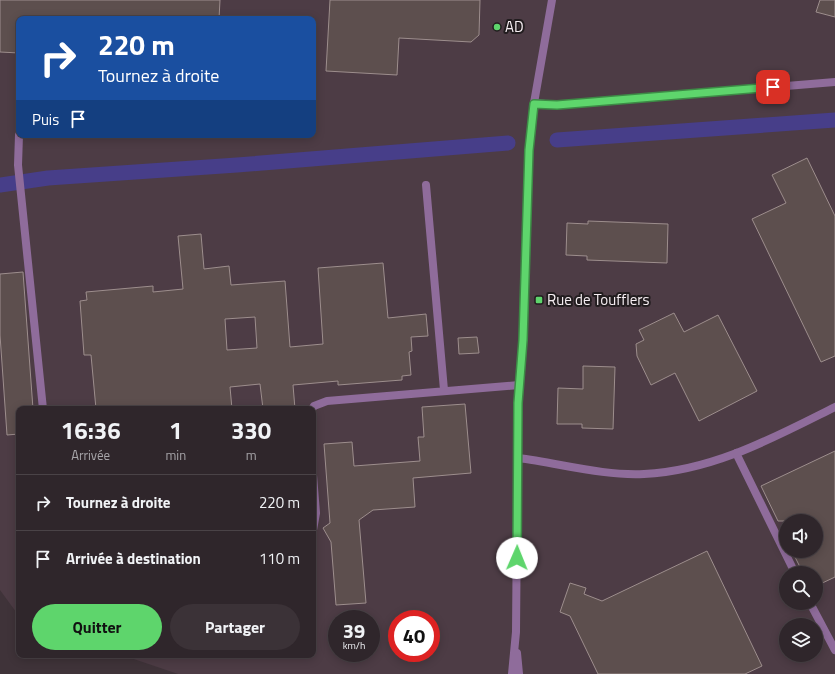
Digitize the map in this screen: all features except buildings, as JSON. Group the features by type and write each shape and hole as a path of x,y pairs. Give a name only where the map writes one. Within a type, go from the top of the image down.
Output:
{"street":[{"path":"519,674 516,632 519,385 523,334 529,150 534,104 552,0"},
{"path":"534,104 557,105 835,82"},
{"path":"19,138 18,165 43,406"},
{"path":"426,185 444,390"},
{"path":"314,406 327,401 444,390 519,385"},
{"path":"518,458 612,472 644,474 683,468 736,453 763,442 835,407"},
{"path":"736,453 792,566"},
{"path":"814,610 835,650"},
{"path":"512,674 516,632"}],"shaded area":[{"path":"0,0 835,0 835,674 178,674 131,658 316,658 316,406 16,406 16,612 0,590"}],"waterway":[{"path":"557,140 835,120"},
{"path":"0,185 48,178 237,165 508,143"}],"place":[{"name":"AD","path":"497,27"},
{"name":"Rue de Toufflers","path":"539,300"}],"route":[{"path":"517,558 517,429 523,340 529,150 534,104 557,105 773,87"}]}
